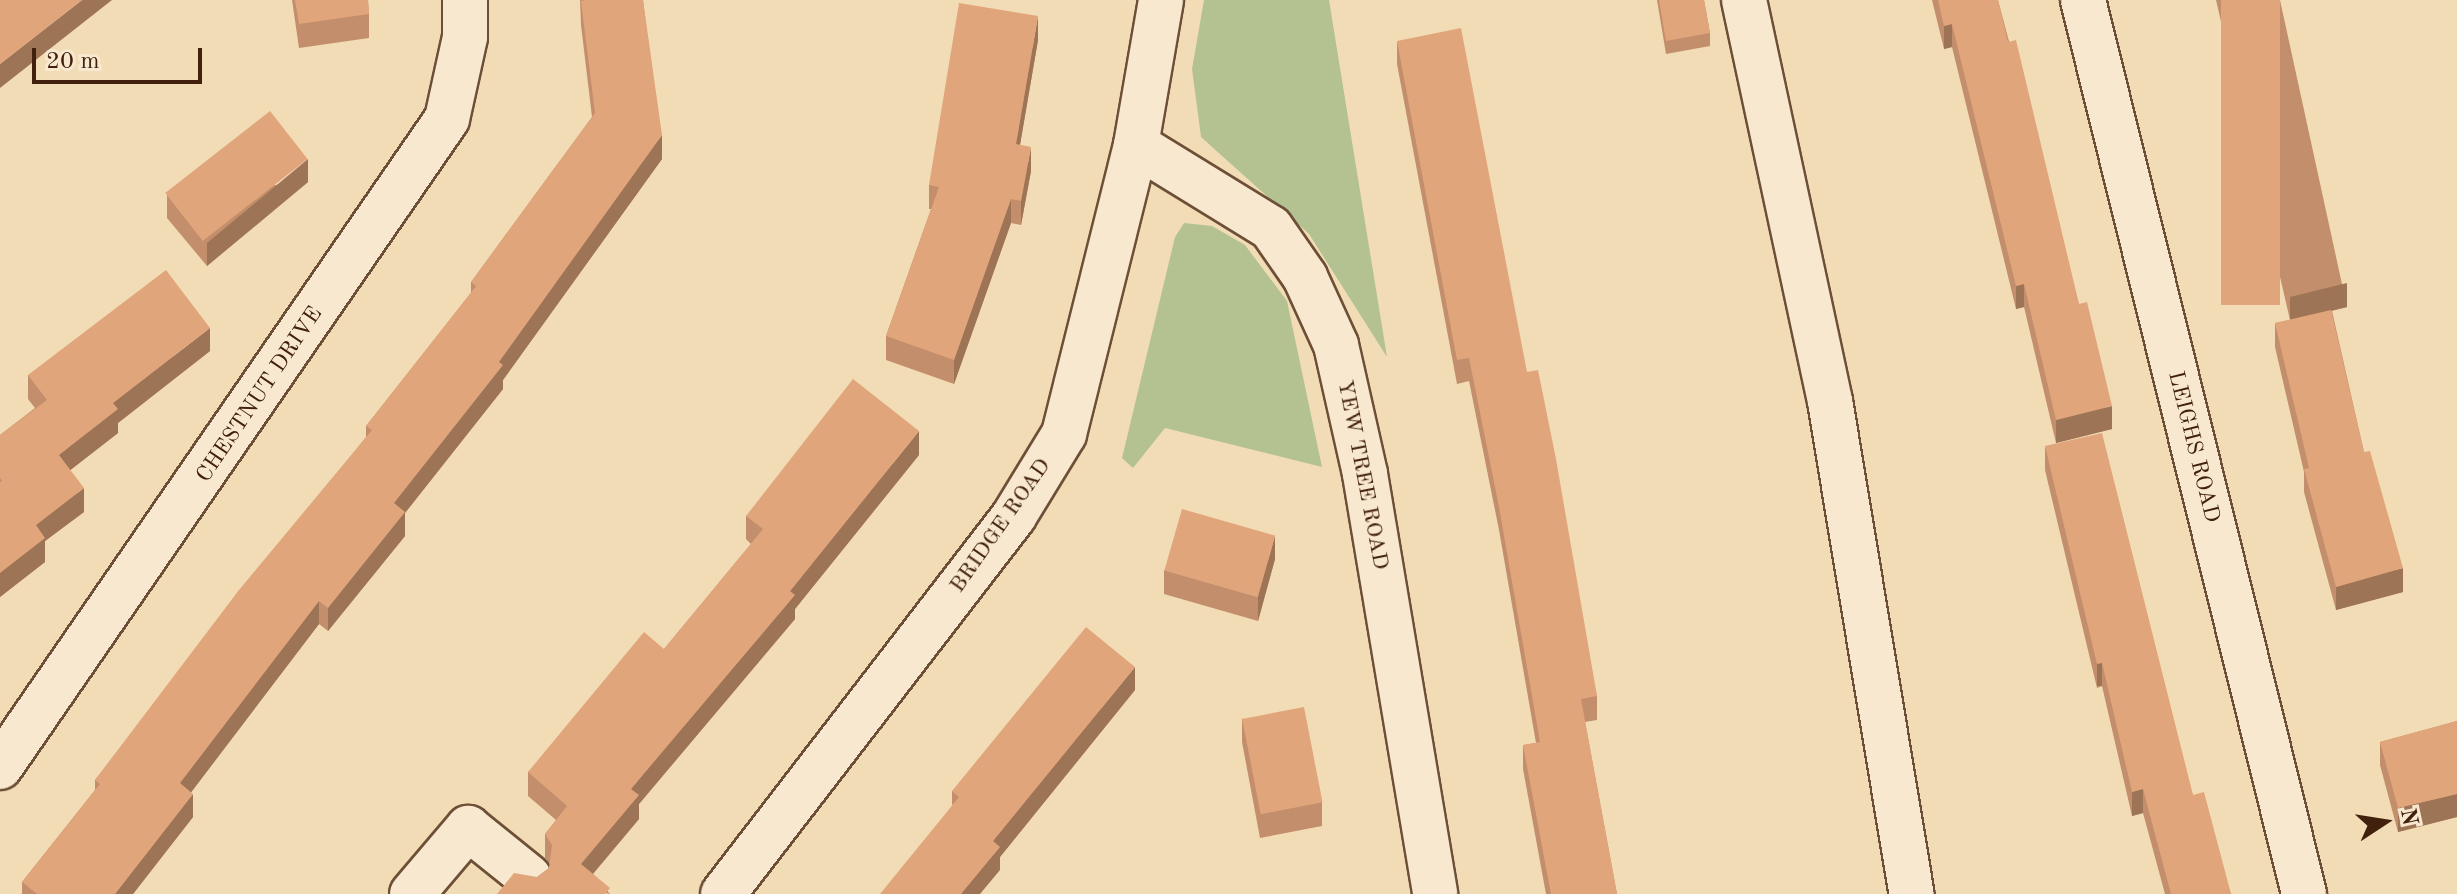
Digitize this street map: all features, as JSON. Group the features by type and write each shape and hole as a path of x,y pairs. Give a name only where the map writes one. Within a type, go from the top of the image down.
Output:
{"street":[{"name":"CHESTNUT DRIVE","path":"0,767 447,119 465,37 465,0"},
{"name":"BRIDGE ROAD","path":"723,894 1014,516 1064,434 1136,145 1161,0"},
{"path":"1744,0 1830,401 1912,894"},
{"name":"LEIGHS ROAD","path":"2083,0 2304,894"},
{"name":"YEW TREE ROAD","path":"1136,145 1271,228 1305,277 1336,345 1365,474 1435,894"},
{"path":"412,894 468,828 529,877"}],"green space":[{"path":"1204,0 1329,0 1387,357 1309,234 1201,137 1192,69"},
{"path":"1184,223 1212,226 1245,245 1287,301 1322,467 1165,428 1133,468 1122,458 1175,237"}],"building":[{"path":"0,0 82,0 0,64"},
{"path":"295,0 368,0 369,14 299,24"},
{"path":"643,0 662,135 499,362 503,365 394,503 405,512 328,608 319,601 180,783 193,794 115,894 37,894 22,882 100,784 95,780 239,590 372,430 366,426 476,286 471,282 595,113 581,1"},
{"path":"1659,0 1704,0 1710,33 1666,41"},
{"path":"1938,0 1998,0 2008,42 2016,40 2079,304 2087,302 2112,406 2056,420 2024,284 2016,286 1952,24 1944,26"},
{"path":"2221,0 2280,0 2280,305 2221,305"},
{"path":"959,3 1038,16 1016,144 1031,147 1021,201 1011,199 954,360 886,336 939,187 929,185"},
{"path":"1461,28 1527,372 1538,370 1556,459 1597,696 1581,699 1617,894 1551,894 1523,745 1540,742 1499,507 1469,358 1457,360 1397,41"},
{"path":"270,111 308,159 203,241 165,193"},
{"path":"166,270 210,328 113,403 118,409 59,455 84,488 36,525 45,538 0,573 0,435 47,400 28,375"},
{"path":"2331,310 2364,452 2370,451 2403,568 2336,587 2304,469 2309,468 2275,323"},
{"path":"853,379 919,431 790,591 795,595 631,789 639,795 581,864 610,888 605,894 497,894 514,873 537,877 549,868 552,845 545,834 567,806 528,772 644,632 664,649 763,529 746,516"},
{"path":"2102,433 2193,795 2204,792 2231,894 2171,894 2143,789 2132,792 2102,663 2097,664 2045,446"},
{"path":"1182,509 1275,536 1258,597 1164,571"},
{"path":"1086,627 1135,667 993,841 1000,847 961,894 880,894 959,797 952,791"},
{"path":"1304,707 1323,802 1261,814 1242,719"},
{"path":"2457,721 2457,794 2398,808 2380,742"}]}
